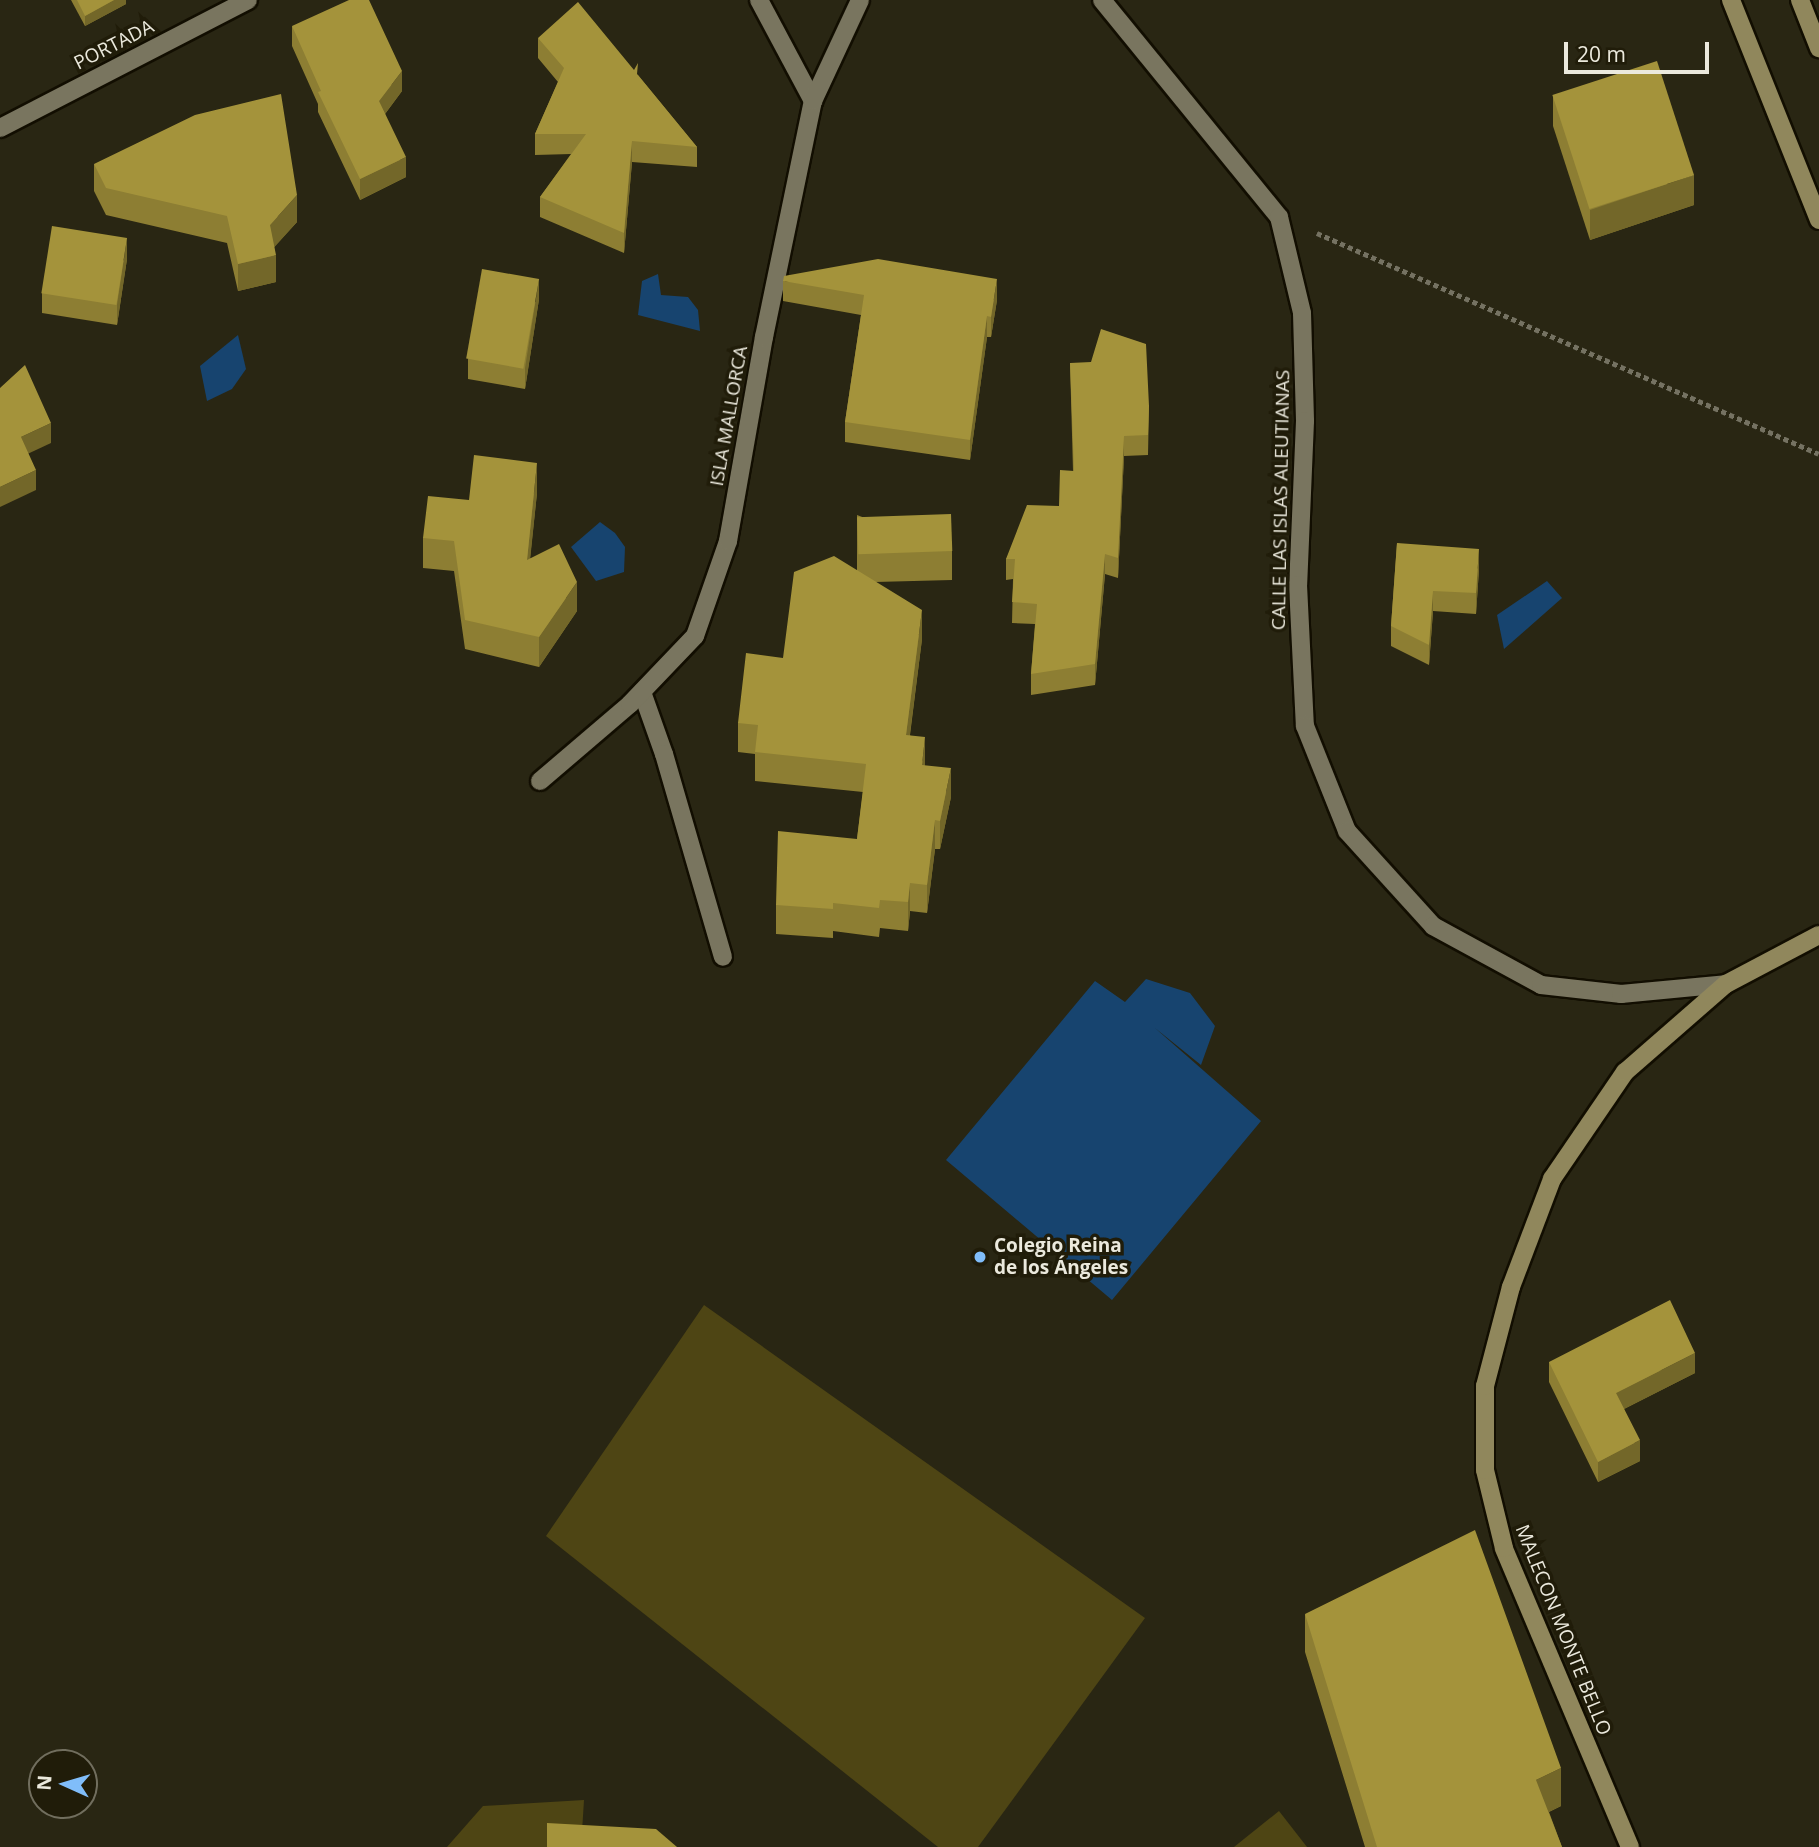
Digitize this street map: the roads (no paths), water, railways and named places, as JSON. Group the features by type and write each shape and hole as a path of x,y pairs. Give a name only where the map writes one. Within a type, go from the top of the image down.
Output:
{"street":[{"name":"PORTADA","path":"0,128 247,0"},
{"path":"760,0 813,101"},
{"name":"ISLA MALLORCA","path":"540,781 642,692 695,636 728,541 764,337 813,101 860,0"},
{"name":"CALLE LAS ISLAS ALEUTIANAS","path":"1102,0 1279,217 1302,313 1306,421 1298,585 1305,726 1347,831 1433,926 1541,985 1621,995 1726,984"},
{"path":"1731,0 1819,220"},
{"path":"1800,0 1819,48"},
{"path":"642,692 664,754 723,957"},
{"name":"MALECON MONTE BELLO","path":"1630,1847 1504,1548 1485,1470 1485,1386 1511,1287 1552,1179 1625,1072 1726,984 1819,935"},
{"name":"MALECON MONTE BELLO","path":"1787,951 1819,947"}],"water":[{"path":"658,274 661,295 688,297 698,310 700,331 638,315 642,281"},
{"path":"238,335 246,369 232,389 207,401 200,366"},
{"path":"600,522 615,533 625,547 624,572 596,581 571,547"},
{"path":"1547,581 1562,598 1504,649 1497,615"},
{"path":"1146,979 1190,993 1215,1026 1201,1065 1155,1028 1261,1121 1112,1300 946,1160 1095,981 1125,1002"}],"place":[{"name":"Colegio Reina de los Ángeles","path":"980,1257"}]}
